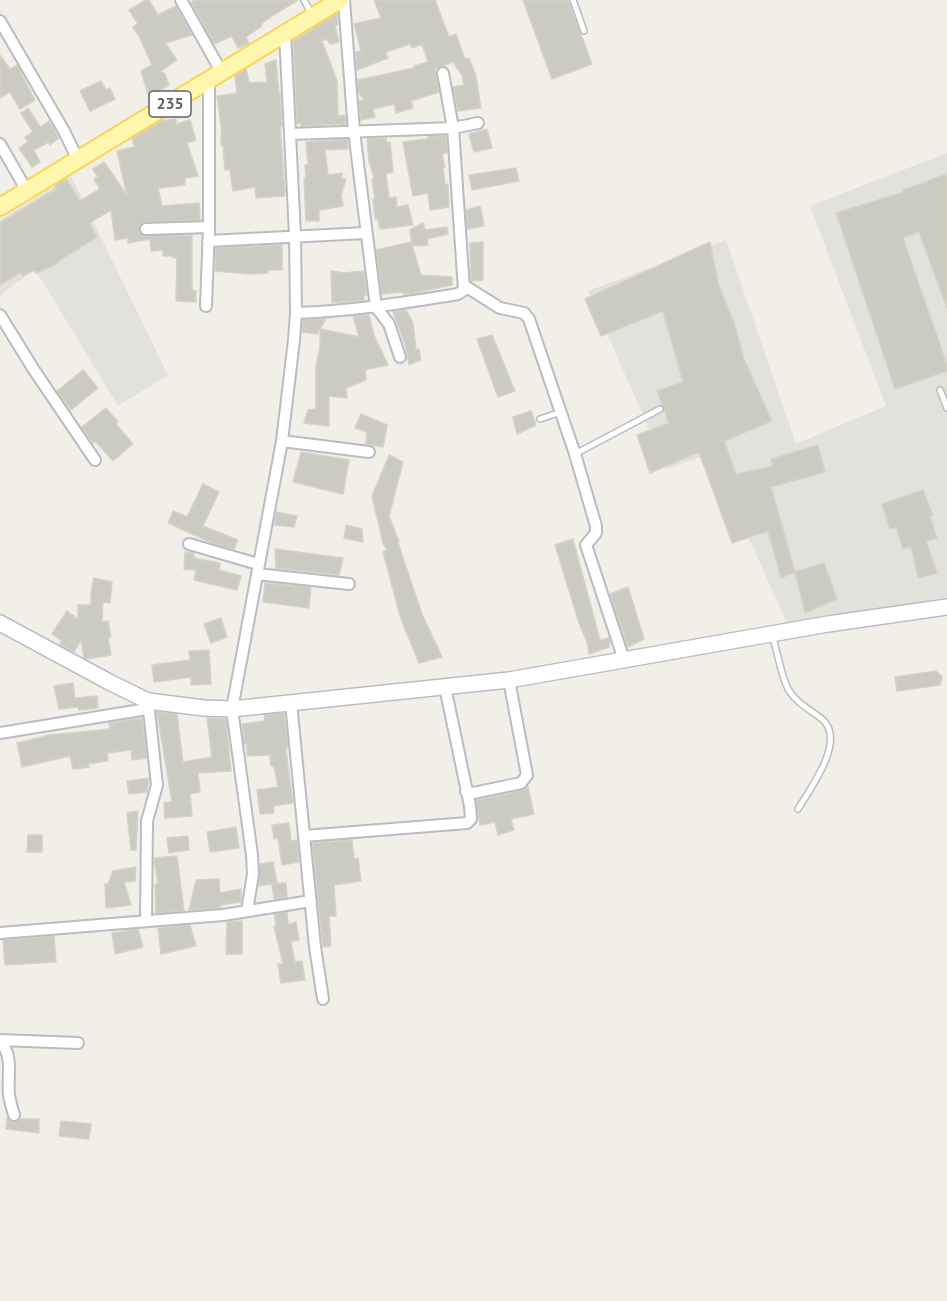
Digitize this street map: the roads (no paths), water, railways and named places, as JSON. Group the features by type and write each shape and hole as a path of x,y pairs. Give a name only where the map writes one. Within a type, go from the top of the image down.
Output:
{"main road":[{"name":"235","path":"0,207 342,0"}],"street":[{"path":"181,0 215,76 206,306"},
{"path":"342,0 354,131 376,307 389,324 400,357"},
{"path":"0,21 64,131 78,160"},
{"path":"247,911 253,874 252,855 232,709 282,441 296,313 295,235 285,33"},
{"path":"296,313 376,307 462,292 465,286 453,128 443,73"},
{"path":"290,135 453,128 478,123"},
{"path":"0,144 27,191"},
{"path":"146,229 209,227"},
{"path":"208,242 295,235 366,233"},
{"path":"465,286 504,310 528,316 575,454 597,528 596,533 586,544 624,660"},
{"path":"0,315 95,460"},
{"path":"282,441 369,452"},
{"path":"189,544 258,569 350,584"},
{"path":"0,733 148,705 232,709 508,680 772,633 947,606"},
{"path":"0,623 148,705"},
{"path":"466,792 473,793 521,783 527,775 508,680"},
{"path":"304,836 467,823 471,819 445,687"},
{"path":"291,704 323,999"},
{"path":"146,921 147,821 158,785 148,705"},
{"path":"0,933 223,915 311,901"},
{"path":"0,1041 78,1043"},
{"path":"0,1041 9,1056 9,1097 14,1115"}],"lane":[{"path":"304,0 313,17"},
{"path":"573,0 585,31"},
{"path":"940,390 947,408"},
{"path":"575,454 660,409"},
{"path":"540,419 561,411"},
{"path":"772,633 788,688 797,701 826,723 831,736 825,763 798,809"}]}
